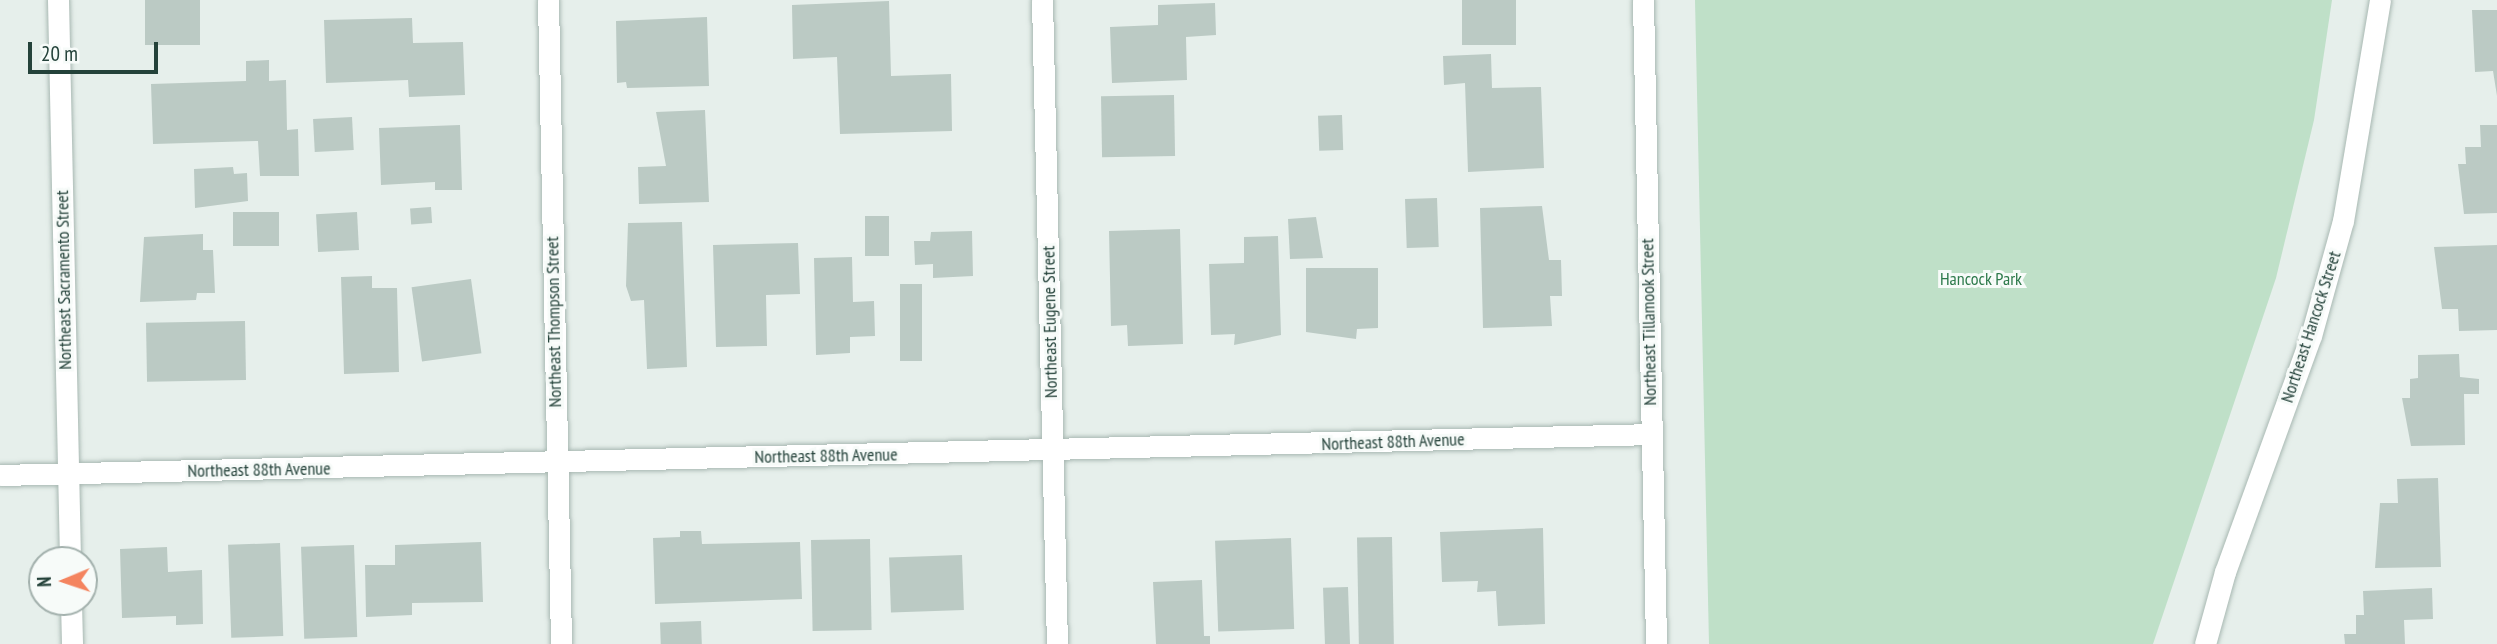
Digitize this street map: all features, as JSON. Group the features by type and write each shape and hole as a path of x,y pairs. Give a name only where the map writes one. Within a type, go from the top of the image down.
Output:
{"street":[{"name":"Northeast Sacramento Street","path":"58,0 70,546"},
{"name":"Northeast Thompson Street","path":"548,0 561,644"},
{"name":"Northeast Eugene Street","path":"1042,0 1057,644"},
{"name":"Northeast Tillamook Street","path":"1643,0 1656,644"},
{"name":"Northeast Hancock Street","path":"2205,644 2225,572 2311,336 2343,221 2380,0"},
{"name":"Northeast 88th Avenue","path":"0,475 1053,451 1651,434"},
{"path":"71,616 72,644"}],"green space":[{"name":"Hancock Park","path":"1695,0 2332,0 2314,120 2276,278 2153,644 1709,644"}],"building":[{"path":"145,0 200,0 200,45 145,45"},
{"path":"1462,0 1516,0 1516,45 1462,45"},
{"path":"889,1 891,76 951,74 952,131 840,134 837,57 793,59 792,5"},
{"path":"1215,3 1216,35 1186,37 1187,80 1112,83 1110,27 1158,25 1158,5"},
{"path":"2472,10 2497,10 2497,96 2493,71 2475,72"},
{"path":"707,17 709,86 627,88 626,82 617,83 616,21"},
{"path":"412,18 413,43 463,42 465,95 409,97 408,80 326,83 324,20"},
{"path":"1491,54 1492,88 1541,87 1544,168 1468,172 1465,83 1444,85 1443,56"},
{"path":"269,60 269,81 286,80 287,130 298,129 299,176 260,176 258,141 153,144 151,84 246,81 246,61"},
{"path":"1174,95 1175,156 1102,157 1101,96"},
{"path":"705,110 709,202 639,204 638,167 666,166 656,112"},
{"path":"1342,115 1343,150 1319,151 1318,116"},
{"path":"352,117 354,150 315,152 313,119"},
{"path":"460,125 462,190 435,190 435,182 381,185 379,128"},
{"path":"2480,125 2497,125 2497,213 2464,214 2458,164 2466,164 2465,147 2481,147"},
{"path":"233,167 234,174 247,173 248,201 195,208 194,169"},
{"path":"1437,198 1439,247 1407,248 1405,199"},
{"path":"1542,206 1549,260 1561,260 1562,296 1550,296 1552,326 1483,328 1480,208"},
{"path":"431,207 432,223 411,224 410,208"},
{"path":"233,212 279,212 279,246 233,246"},
{"path":"357,212 359,250 318,252 316,214"},
{"path":"865,216 889,216 889,256 865,256"},
{"path":"1316,217 1323,258 1290,259 1288,219"},
{"path":"682,222 687,367 647,369 644,300 631,301 626,286 628,223"},
{"path":"1180,229 1183,344 1128,346 1127,325 1111,326 1109,231"},
{"path":"972,231 973,276 933,278 933,264 915,265 914,241 930,241 931,232"},
{"path":"203,234 203,250 213,250 215,293 197,293 196,300 140,302 144,237"},
{"path":"1278,236 1281,335 1234,345 1235,334 1211,335 1209,264 1244,263 1244,237"},
{"path":"798,243 800,294 766,295 767,346 716,347 713,245"},
{"path":"2497,245 2497,330 2459,331 2458,309 2442,309 2434,247"},
{"path":"852,257 853,302 874,301 875,336 850,337 850,353 816,355 814,258"},
{"path":"1306,268 1378,268 1378,328 1357,329 1356,339 1306,332"},
{"path":"372,276 372,288 397,288 399,372 344,374 341,277"},
{"path":"471,279 481,353 422,362 412,287"},
{"path":"900,284 922,284 922,361 900,361"},
{"path":"245,321 246,380 147,382 146,323"},
{"path":"2459,354 2460,377 2479,379 2479,394 2464,394 2465,445 2411,446 2402,398 2410,398 2410,379 2418,378 2418,355"},
{"path":"2438,478 2441,567 2375,568 2380,503 2398,503 2397,479"},
{"path":"1543,528 1545,624 1498,626 1496,591 1477,592 1478,581 1442,582 1440,532"},
{"path":"680,531 701,531 702,544 800,542 802,599 655,604 653,538 680,537"},
{"path":"1392,537 1394,644 1359,644 1357,538"},
{"path":"1291,538 1294,629 1218,632 1215,541"},
{"path":"870,539 872,630 813,631 811,540"},
{"path":"481,542 483,602 412,603 412,615 366,617 365,565 395,565 395,545"},
{"path":"280,543 283,636 231,638 228,545"},
{"path":"354,545 357,637 304,639 301,547"},
{"path":"167,547 168,572 202,570 203,624 176,625 176,616 122,618 120,549"},
{"path":"962,555 964,610 891,613 889,558"},
{"path":"1202,580 1204,636 1210,636 1210,644 1156,644 1153,582"},
{"path":"1348,587 1350,644 1325,644 1323,588"},
{"path":"2432,588 2433,619 2404,620 2405,644 2345,644 2344,634 2356,634 2356,615 2364,615 2363,591"},
{"path":"701,621 702,644 661,644 660,622"}]}
